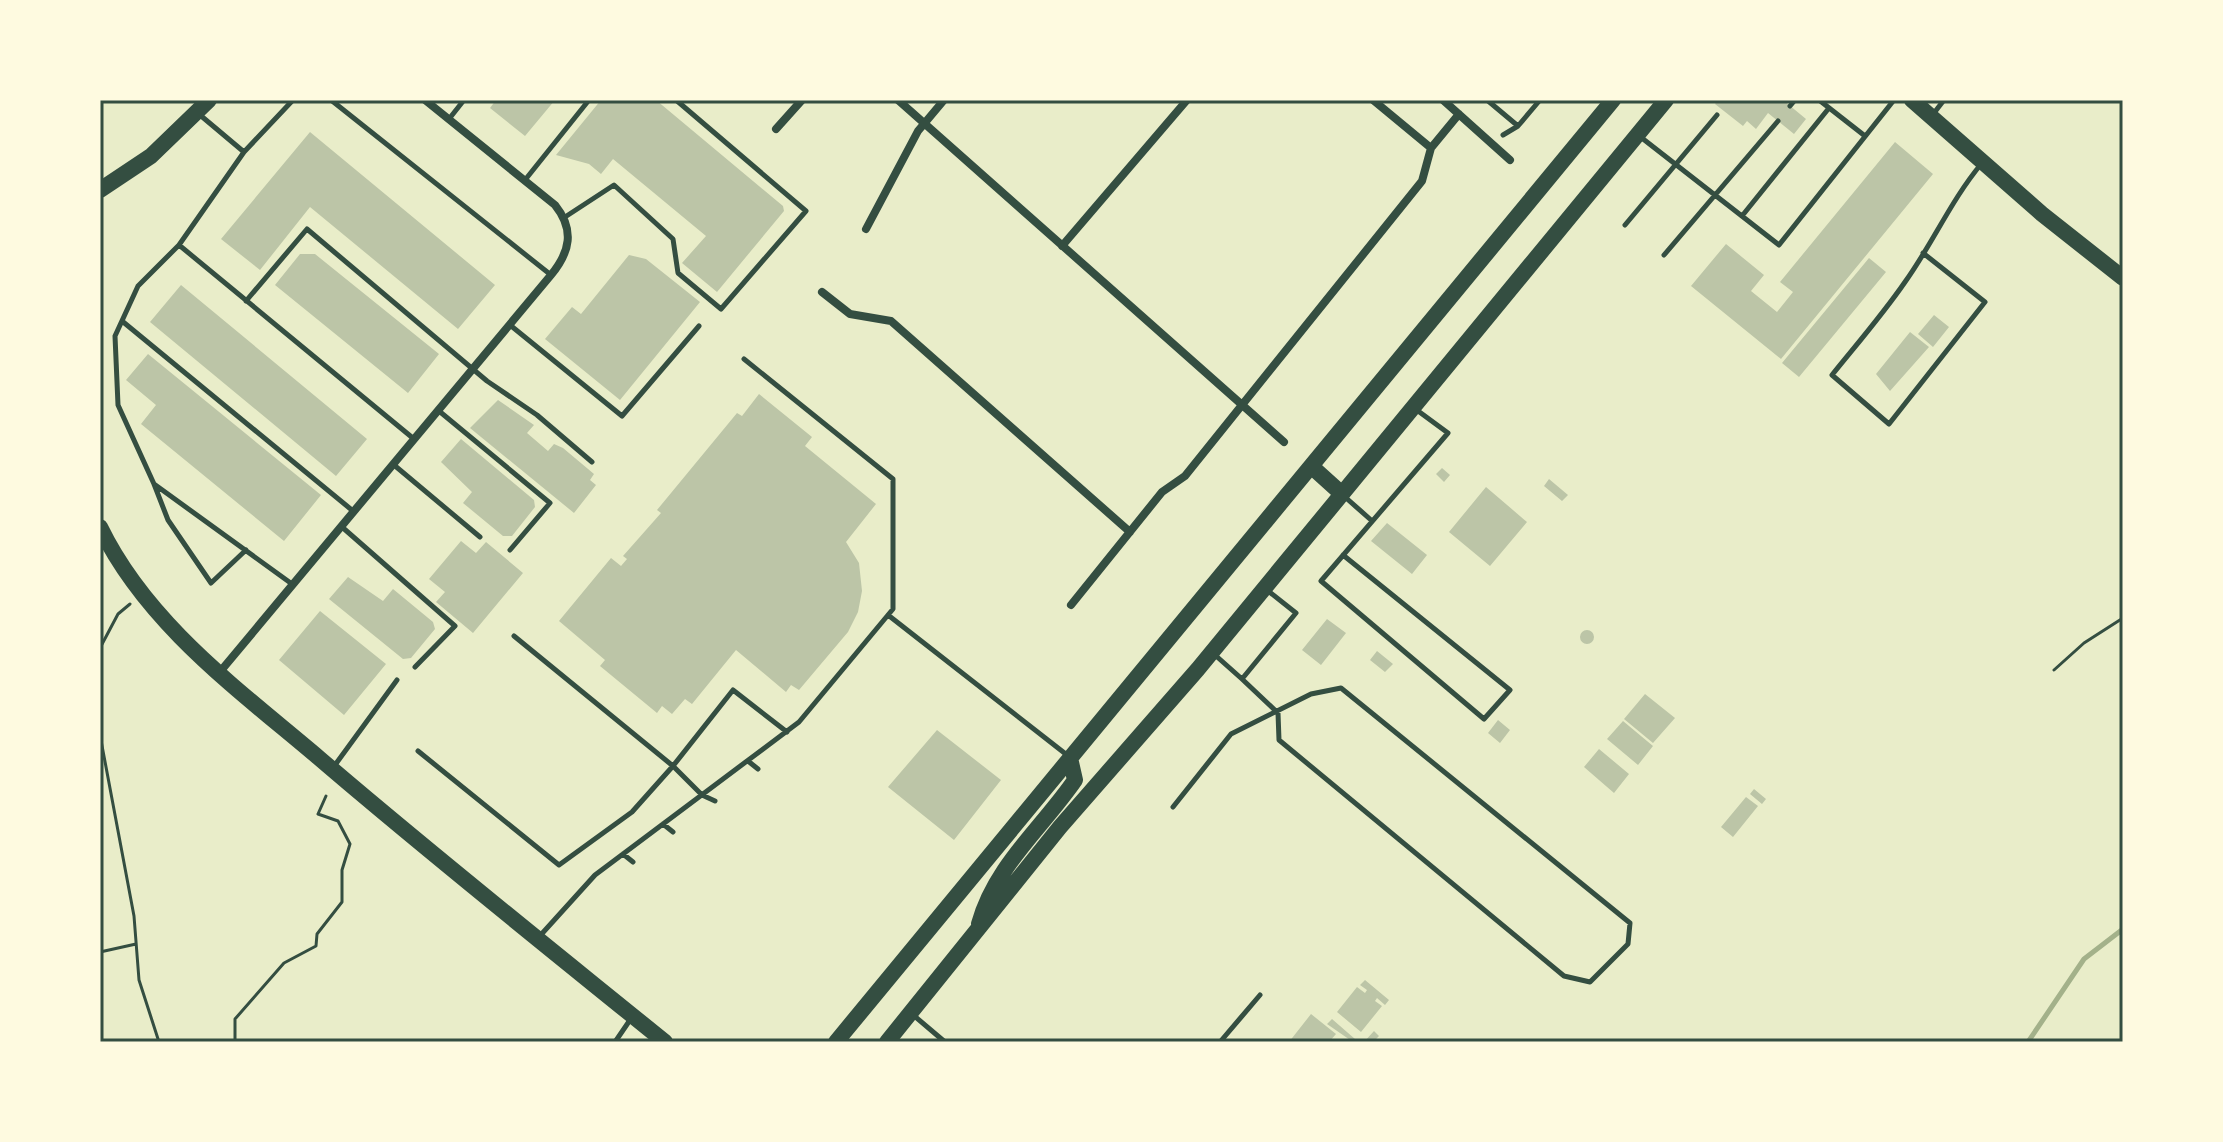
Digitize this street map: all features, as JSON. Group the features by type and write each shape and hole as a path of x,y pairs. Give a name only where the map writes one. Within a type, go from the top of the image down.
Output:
{"main road":[{"path":"836,1042 1613,100"},
{"path":"887,1042 1060,827 1265,588 1666,100"},
{"path":"1912,100 2123,278"},
{"path":"100,190 151,156 203,106"},
{"path":"1311,466 1342,494"},
{"path":"100,527 142,593 175,632 219,673 665,1042"},
{"path":"978,929 986,898 1004,868 1075,780 1070,758"}],"street":[{"path":"219,673 551,275 568,249 565,217 425,100"},
{"path":"776,129 802,100"},
{"path":"898,100 1284,442"},
{"path":"866,229 925,124 944,100"},
{"path":"1062,246 1187,100"},
{"path":"1373,100 1431,148"},
{"path":"1443,100 1510,160"},
{"path":"1071,605 1162,492 1185,476 1422,181 1431,148 1459,114"},
{"path":"822,292 850,314 891,321 1130,532"}],"lane":[{"path":"246,550 211,583 168,520 118,405 115,336 138,286 179,245 244,152 293,100"},
{"path":"331,100 551,275"},
{"path":"449,119 464,100"},
{"path":"524,181 589,100"},
{"path":"565,217 614,185 673,239 678,273 721,309 806,211 676,100"},
{"path":"1487,100 1518,126"},
{"path":"1503,135 1518,126 1540,100"},
{"path":"1790,106 1795,100"},
{"path":"1819,100 1865,136"},
{"path":"1638,135 1779,245 1894,100"},
{"path":"1931,117 1944,100"},
{"path":"203,106 244,152"},
{"path":"1742,216 1829,108"},
{"path":"1625,225 1717,115"},
{"path":"1664,255 1778,121"},
{"path":"1923,253 1985,302 1889,424 1832,375 1906,281 1957,193 1983,163"},
{"path":"246,301 307,229 473,368 537,415 592,462"},
{"path":"179,245 414,439"},
{"path":"122,321 354,512"},
{"path":"510,324 622,416 699,326"},
{"path":"537,938 595,875 799,722 893,609 893,479 744,359"},
{"path":"1343,555 1510,690 1484,719 1321,581 1371,520 1448,433 1413,407"},
{"path":"438,410 550,503 510,550"},
{"path":"393,464 480,537"},
{"path":"154,484 293,584"},
{"path":"1342,494 1371,520"},
{"path":"341,526 455,626 415,667"},
{"path":"1242,679 1296,613 1265,588"},
{"path":"888,615 1070,758"},
{"path":"514,636 673,766 702,795 715,801"},
{"path":"1173,807 1231,734 1278,713 1311,694 1341,688 1630,923 1628,944 1590,982 1564,976 1279,740 1278,713 1211,652"},
{"path":"332,769 397,680"},
{"path":"418,751 559,865 632,812 733,690 787,732"},
{"path":"748,761 758,769"},
{"path":"663,824 673,832"},
{"path":"623,854 633,862"},
{"path":"1220,1042 1260,995"},
{"path":"911,1013 945,1042"},
{"path":"615,1042 633,1016"}],"path":[{"path":"100,648 118,614 142,593"},
{"path":"2054,670 2084,643 2123,618"},
{"path":"100,735 136,944 139,980 159,1042"},
{"path":"235,1042 235,1019 284,963 316,946 317,934 342,902 342,870 350,844 338,821 318,814 326,796"},
{"path":"100,952 136,944"}],"building":[{"path":"496,100 555,100 525,136 490,108"},
{"path":"601,100 656,100 783,206 784,211 717,292 682,263 706,236 613,159 601,174 589,164 556,155"},
{"path":"1718,100 1783,100 1806,119 1794,134 1768,113 1756,129 1747,121 1743,126 1715,104"},
{"path":"310,132 495,285 458,329 310,207 260,270 221,239"},
{"path":"1895,142 1933,174 1781,359 1691,286 1726,244 1764,275 1751,291 1777,312 1793,292 1780,282"},
{"path":"300,254 315,254 439,354 408,393 275,285"},
{"path":"629,255 646,259 700,302 620,400 545,339 572,307 581,314"},
{"path":"1869,258 1886,272 1799,377 1782,363"},
{"path":"181,285 367,439 336,476 150,322"},
{"path":"1934,315 1949,327 1933,347 1918,334"},
{"path":"1910,332 1929,347 1890,391 1876,374"},
{"path":"148,354 321,495 284,541 141,424 156,405 126,380"},
{"path":"759,394 812,437 805,446 876,504 846,542 859,563 862,591 858,612 848,632 799,690 791,685 786,692 736,650 692,704 685,699 672,714 662,706 657,713 600,666 605,660 559,621 611,558 621,566 627,559 623,556 661,513 657,510 737,413 742,416"},
{"path":"498,400 534,425 527,433 548,451 554,444 563,448 594,474 590,480 596,485 574,513 470,428"},
{"path":"461,439 534,500 535,507 512,536 503,536 463,503 472,492 441,462"},
{"path":"1442,468 1450,475 1444,482 1436,474"},
{"path":"1549,479 1568,495 1562,501 1544,486"},
{"path":"1486,487 1527,522 1490,566 1449,532"},
{"path":"1387,523 1427,555 1412,574 1371,541"},
{"path":"461,541 476,553 486,542 523,573 473,633 436,602 445,592 429,579"},
{"path":"348,577 383,601 393,589 433,622 435,629 411,658 403,659 329,599"},
{"path":"320,611 386,664 344,715 279,660"},
{"path":"1327,619 1346,633 1321,665 1302,650"},
{"path":"1587,630 1594,637 1587,644 1580,637"},
{"path":"1377,651 1393,664 1385,672 1370,660"},
{"path":"1645,694 1675,718 1653,743 1624,719"},
{"path":"1498,720 1510,730 1500,743 1488,733"},
{"path":"1623,721 1653,746 1638,765 1607,739"},
{"path":"937,730 1001,780 954,840 888,787"},
{"path":"1599,749 1629,774 1614,793 1584,767"},
{"path":"1754,789 1766,799 1762,804 1750,794"},
{"path":"1746,797 1758,806 1733,837 1721,827"},
{"path":"1365,980 1389,1000 1385,1005 1377,998 1375,1001 1382,1006 1361,1032 1337,1012 1357,987 1365,993 1367,990 1360,985"},
{"path":"1311,1014 1336,1034 1329,1042 1289,1042"},
{"path":"1332,1019 1355,1039 1353,1042 1327,1024"},
{"path":"1374,1031 1379,1036 1373,1042 1364,1042"}],"waterway":[{"path":"2028,1042 2084,959 2123,929"}]}
